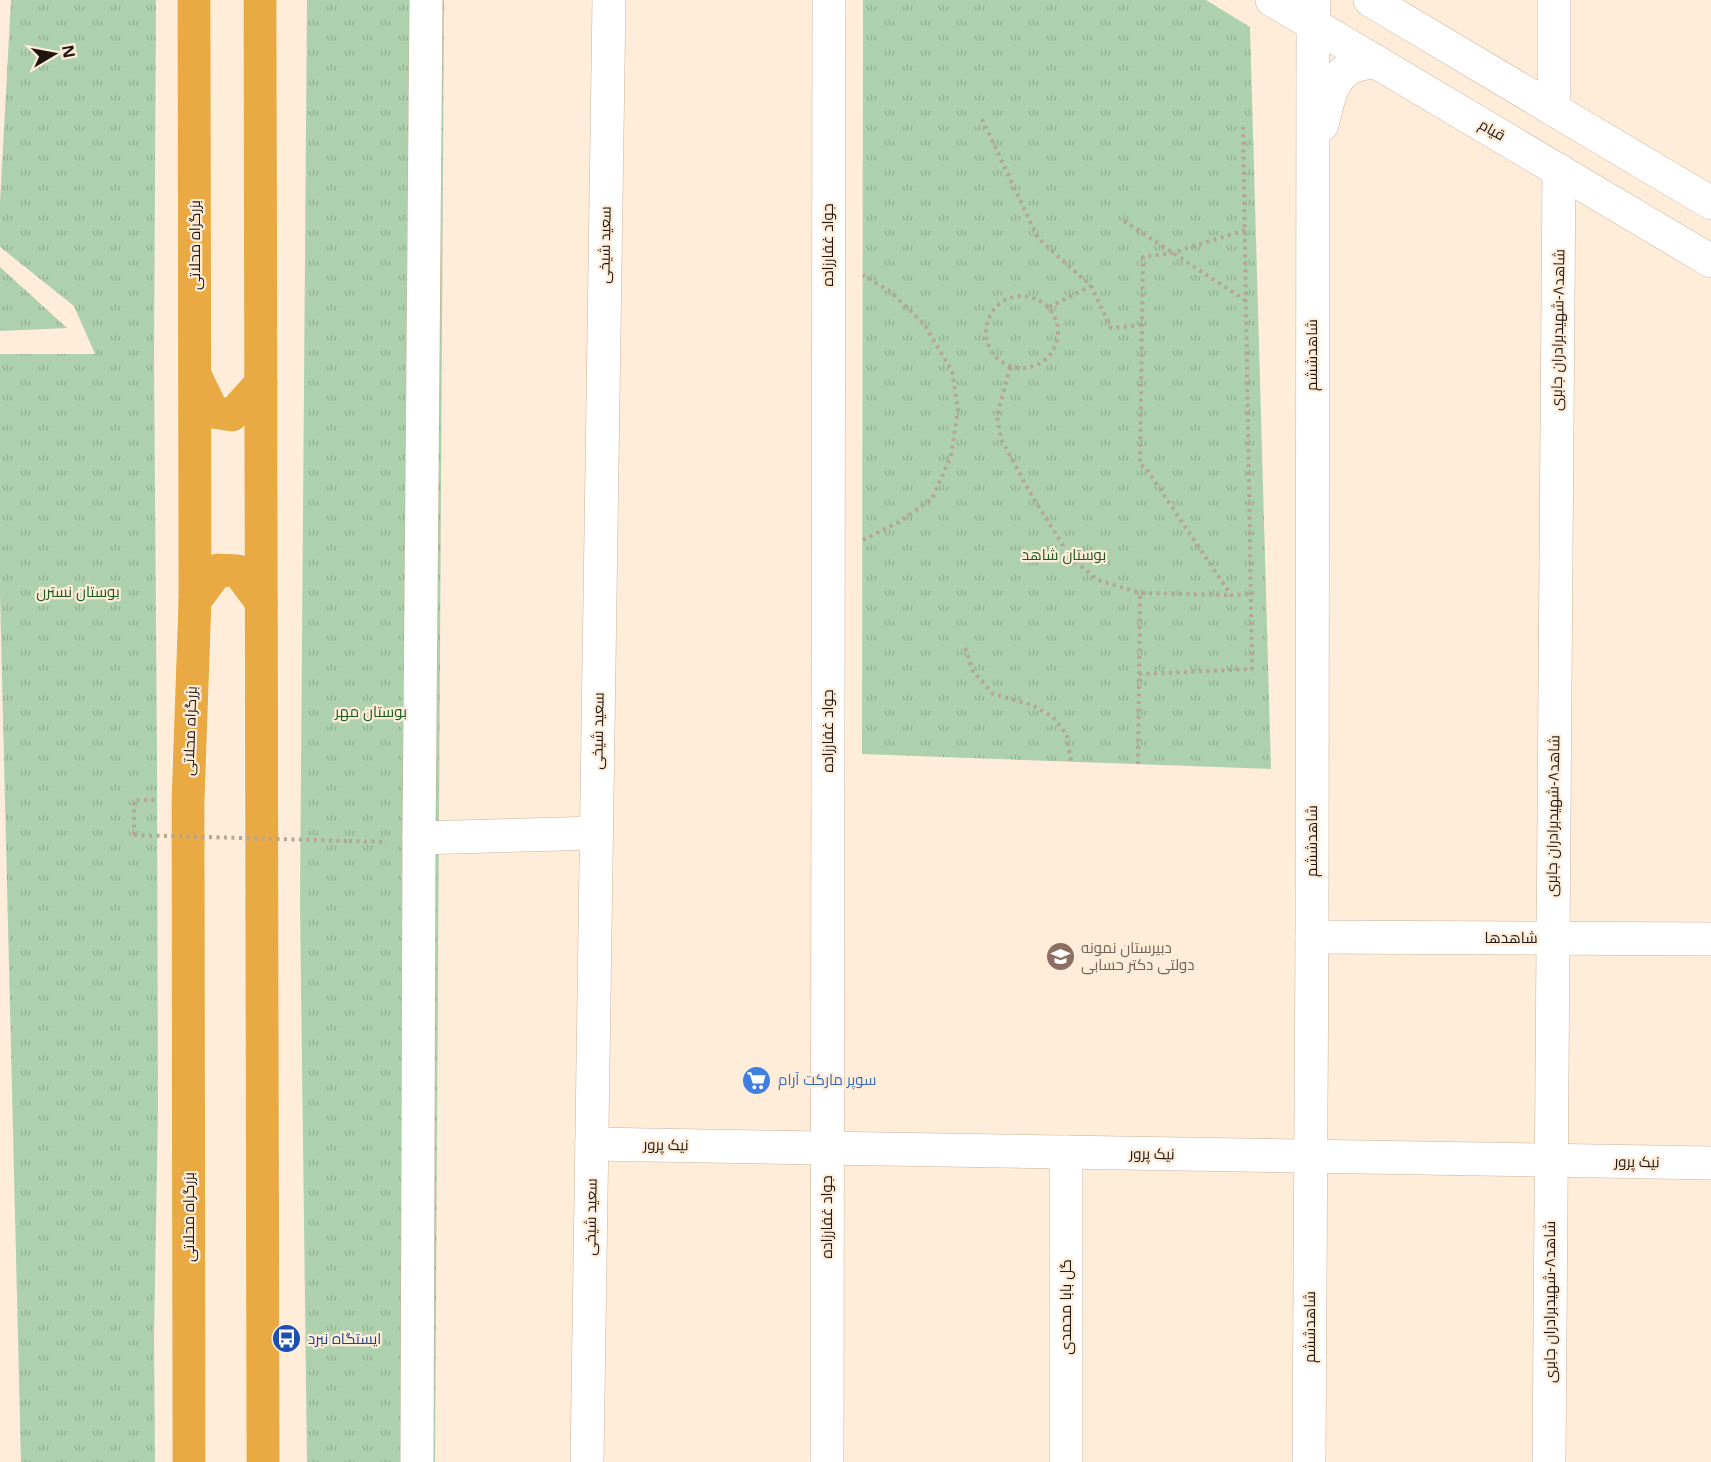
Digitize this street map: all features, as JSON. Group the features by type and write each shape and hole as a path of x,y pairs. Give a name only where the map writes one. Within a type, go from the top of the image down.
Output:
{"highway":[{"name":"بزرگراه محلاتی","path":"189,1462 188,801 195,601 194,0"},
{"path":"260,0 263,1462"},
{"path":"195,375 213,412 232,415 261,382"},
{"path":"195,601 218,570 238,571 261,602"}],"street":[{"path":"417,1462 418,838 426,0"},
{"name":"سعید شیخی","path":"587,1462 609,0"},
{"name":"جواد غفارزاده","path":"827,1462 828,0"},
{"name":"قیام","path":"1272,0 1313,12 1375,61 1711,261"},
{"path":"1370,0 1711,203"},
{"path":"1554,0 1554,110"},
{"name":"شاهدششم","path":"1309,1462 1313,12"},
{"name":"شاهدششم","path":"1312,219 1321,128 1330,95 1340,75 1351,68 1375,61"},
{"name":"شاهد۸-شهیدبرادران جابری","path":"1549,1462 1559,170"},
{"path":"418,838 597,832"},
{"name":"شاهدها","path":"1312,937 1711,939"},
{"name":"نیک پرور","path":"592,1144 1711,1163"},
{"name":"گل بابا محمدی","path":"1066,1152 1066,1462"}],"path":[{"path":"982,118 1038,238 1091,286 1111,328 1142,325"},
{"path":"1139,674 1252,669 1243,123"},
{"path":"1124,220 1246,301"},
{"path":"1232,595 1145,467 1140,465 1143,257 1172,253 1245,230"},
{"path":"863,275 891,292 924,324 952,371 958,410 951,456 932,498 899,522 863,540"},
{"path":"1049,307 1091,286"},
{"path":"1016,296 1028,296 1040,300 1049,307 1056,317 1059,329 1058,341 1045,362 1022,369 1010,367 999,361 987,341 986,329 989,317 996,307 1016,296"},
{"path":"1010,367 997,416 1001,439 1032,496 1071,558 1098,580 1140,593 1251,594"},
{"path":"1138,764 1140,593"},
{"path":"964,648 973,671 993,694 1032,705 1053,717 1067,735 1071,762"},
{"path":"134,800 135,836 387,842"}],"green space":[{"name":"بوستان نسترن","path":"11,0 156,0 154,358 158,1110 154,1337 155,1462 21,1462 0,594 0,354 95,354 74,306 0,247 0,202"},
{"name":"بوستان مهر","path":"307,0 444,0 435,1462 307,1462 300,902"},
{"name":"بوستان شاهد","path":"863,0 1206,0 1250,27 1271,769 862,754"},
{"path":"0,267 67,328 0,331"}],"place":[{"name":"دبیرستان نمونه دولتی دکتر حسابی","path":"1060,957"},
{"name":"سوپر مارکت آرام","path":"757,1080"},
{"name":"ایستگاه نبرد","path":"287,1339"}]}
